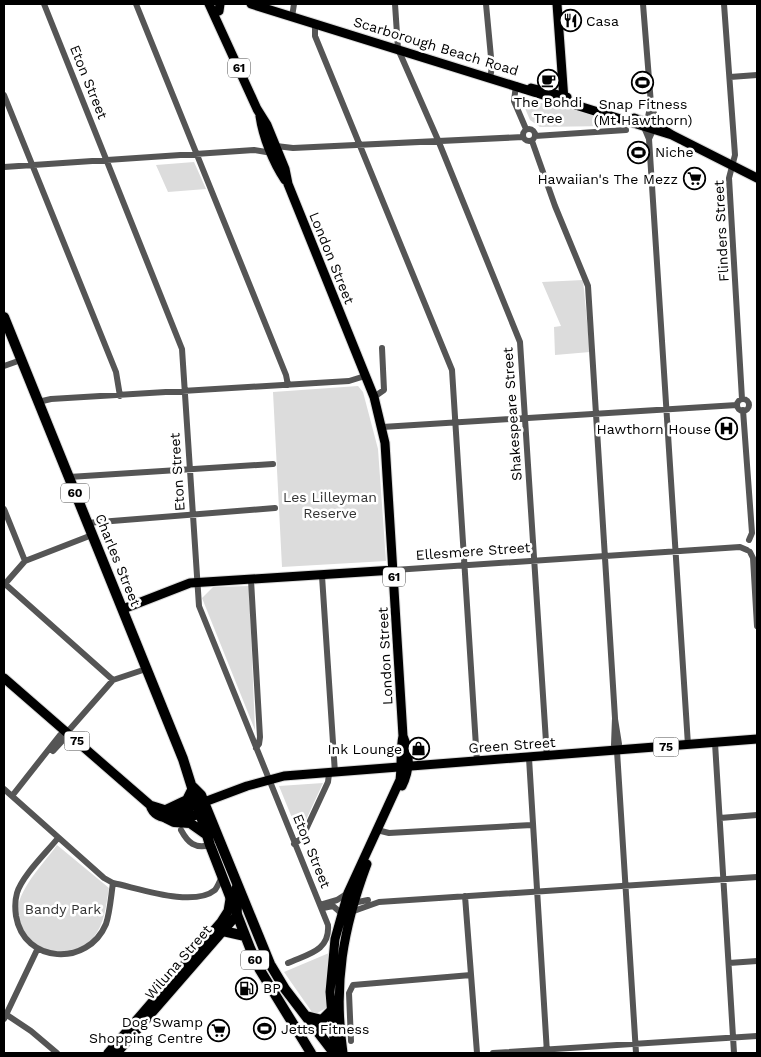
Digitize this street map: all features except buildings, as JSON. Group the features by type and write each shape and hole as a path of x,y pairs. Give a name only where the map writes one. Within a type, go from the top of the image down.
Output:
{"highway":[{"name":"Charles Street","path":"4,317 202,808 235,880 267,958 285,988 306,1016"},
{"path":"193,787 187,800 166,814 174,822 190,823 209,840"},
{"name":"Charles Street","path":"202,808 220,880 260,970 311,1053"},
{"path":"223,931 245,936"},
{"path":"306,1016 322,1020 330,1012"},
{"name":"60","path":"306,1016 334,1053"}],"main road":[{"name":"London Street","path":"209,4 218,10 260,116 267,125 274,149 374,397 382,428 388,475 403,736 407,746 403,784 379,831 352,892 331,961 330,1012 334,1053"},
{"name":"Scarborough Beach Road","path":"251,4 656,128 757,178"},
{"path":"557,4 561,76 564,79 561,98"},
{"name":"Ellesmere Street","path":"123,609 164,591 197,583 394,570"},
{"name":"75","path":"4,678 150,805 156,813 179,818 202,808"},
{"name":"Green Street","path":"202,808 284,776 547,757 757,739"},
{"path":"235,880 238,898 236,915"},
{"name":"London Street","path":"343,1053 338,1012 338,980 344,914 353,902 352,892"},
{"name":"Wiluna Street","path":"117,1053 224,918 230,899"},
{"name":"Wiluna Street","path":"108,1053 236,915"}],"street":[{"name":"Eton Street","path":"44,4 182,349 192,515 201,613 328,925 327,940 321,949 288,962"},
{"path":"136,4 286,375 288,385"},
{"path":"292,17 294,4"},
{"name":"Shakespeare Street","path":"395,4 398,49 438,140 520,342 547,757"},
{"path":"486,4 492,68 490,77"},
{"path":"643,4 651,104 656,128 649,139"},
{"name":"Flinders Street","path":"724,4 735,155 729,178 742,399"},
{"path":"319,25 320,43 450,364 456,422 477,762"},
{"path":"730,77 757,75"},
{"path":"516,85 514,101 526,130 523,137"},
{"path":"4,95 116,372 120,396"},
{"path":"651,104 646,125 649,139 688,745"},
{"path":"526,130 533,131 533,138 554,206 588,286 604,556 615,718 619,744 616,751 636,1053"},
{"path":"4,167 361,143 523,137 527,141 533,138 626,130"},
{"path":"254,150 274,149"},
{"path":"374,397 384,390 382,348"},
{"path":"4,366 21,360"},
{"path":"38,402 51,399 349,381 365,376"},
{"path":"737,406 738,401 742,399 747,401 757,626"},
{"path":"382,428 737,406 746,408 757,404"},
{"path":"69,478 273,464"},
{"path":"88,523 275,508"},
{"path":"4,509 25,561"},
{"path":"92,534 25,561 4,584 112,680"},
{"name":"Ellesmere Street","path":"394,570 752,546"},
{"path":"294,844 302,838 332,773 322,576"},
{"path":"251,580 260,737 260,744 256,748"},
{"path":"12,796 46,756 64,739 66,732 112,680 146,668"},
{"path":"715,743 734,1053"},
{"path":"529,758 547,1052"},
{"path":"4,789 104,878 113,883 180,898 208,894 220,880"},
{"path":"4,793 12,796"},
{"path":"720,818 757,815"},
{"path":"379,831 532,826"},
{"path":"181,830 193,846 199,847 209,840"},
{"path":"58,838 17,893 15,909 18,928 24,939 37,950 58,954 80,951 94,942 106,924 113,883"},
{"path":"321,907 333,906 344,914 365,905 379,902 757,877"},
{"path":"321,907 352,892 368,900 379,902"},
{"path":"465,896 477,1053"},
{"path":"353,902 368,900"},
{"path":"37,950 5,1015 31,1030 57,1053"},
{"path":"729,963 757,961"},
{"path":"352,1041 349,993 353,985 471,975"},
{"path":"493,1053 547,1052 757,1036"}],"green space":[{"path":"521,99 576,110 610,120 608,126 540,127 530,120"},
{"path":"194,162 206,189 168,192 156,165"},
{"path":"583,280 590,352 555,355 554,327 561,326 542,282"},
{"name":"Les Lilleyman Reserve","path":"358,386 363,392 378,449 386,561 282,567 273,392"},
{"path":"249,586 255,730 202,598 213,587"},
{"path":"323,783 299,835 279,786"},
{"name":"Bandy Park","path":"57,845 109,888 103,921 93,938 83,947 53,952 40,949 31,942 20,924 18,906 24,890 34,874"},
{"path":"329,953 326,1008 314,1015 284,972"}],"place":[{"name":"Casa","path":"570,21"},
{"name":"The Bohdi Tree","path":"548,80"},
{"name":"Snap Fitness (Mt Hawthorn)","path":"643,82"},
{"name":"Niche","path":"639,152"},
{"name":"Hawaiian's The Mezz","path":"694,179"},
{"name":"Hawthorn House","path":"727,429"},
{"name":"Ink Lounge","path":"418,749"},
{"name":"BP","path":"247,988"},
{"name":"Jetts Fitness","path":"265,1029"},
{"name":"Dog Swamp Shopping Centre","path":"219,1030"}]}
